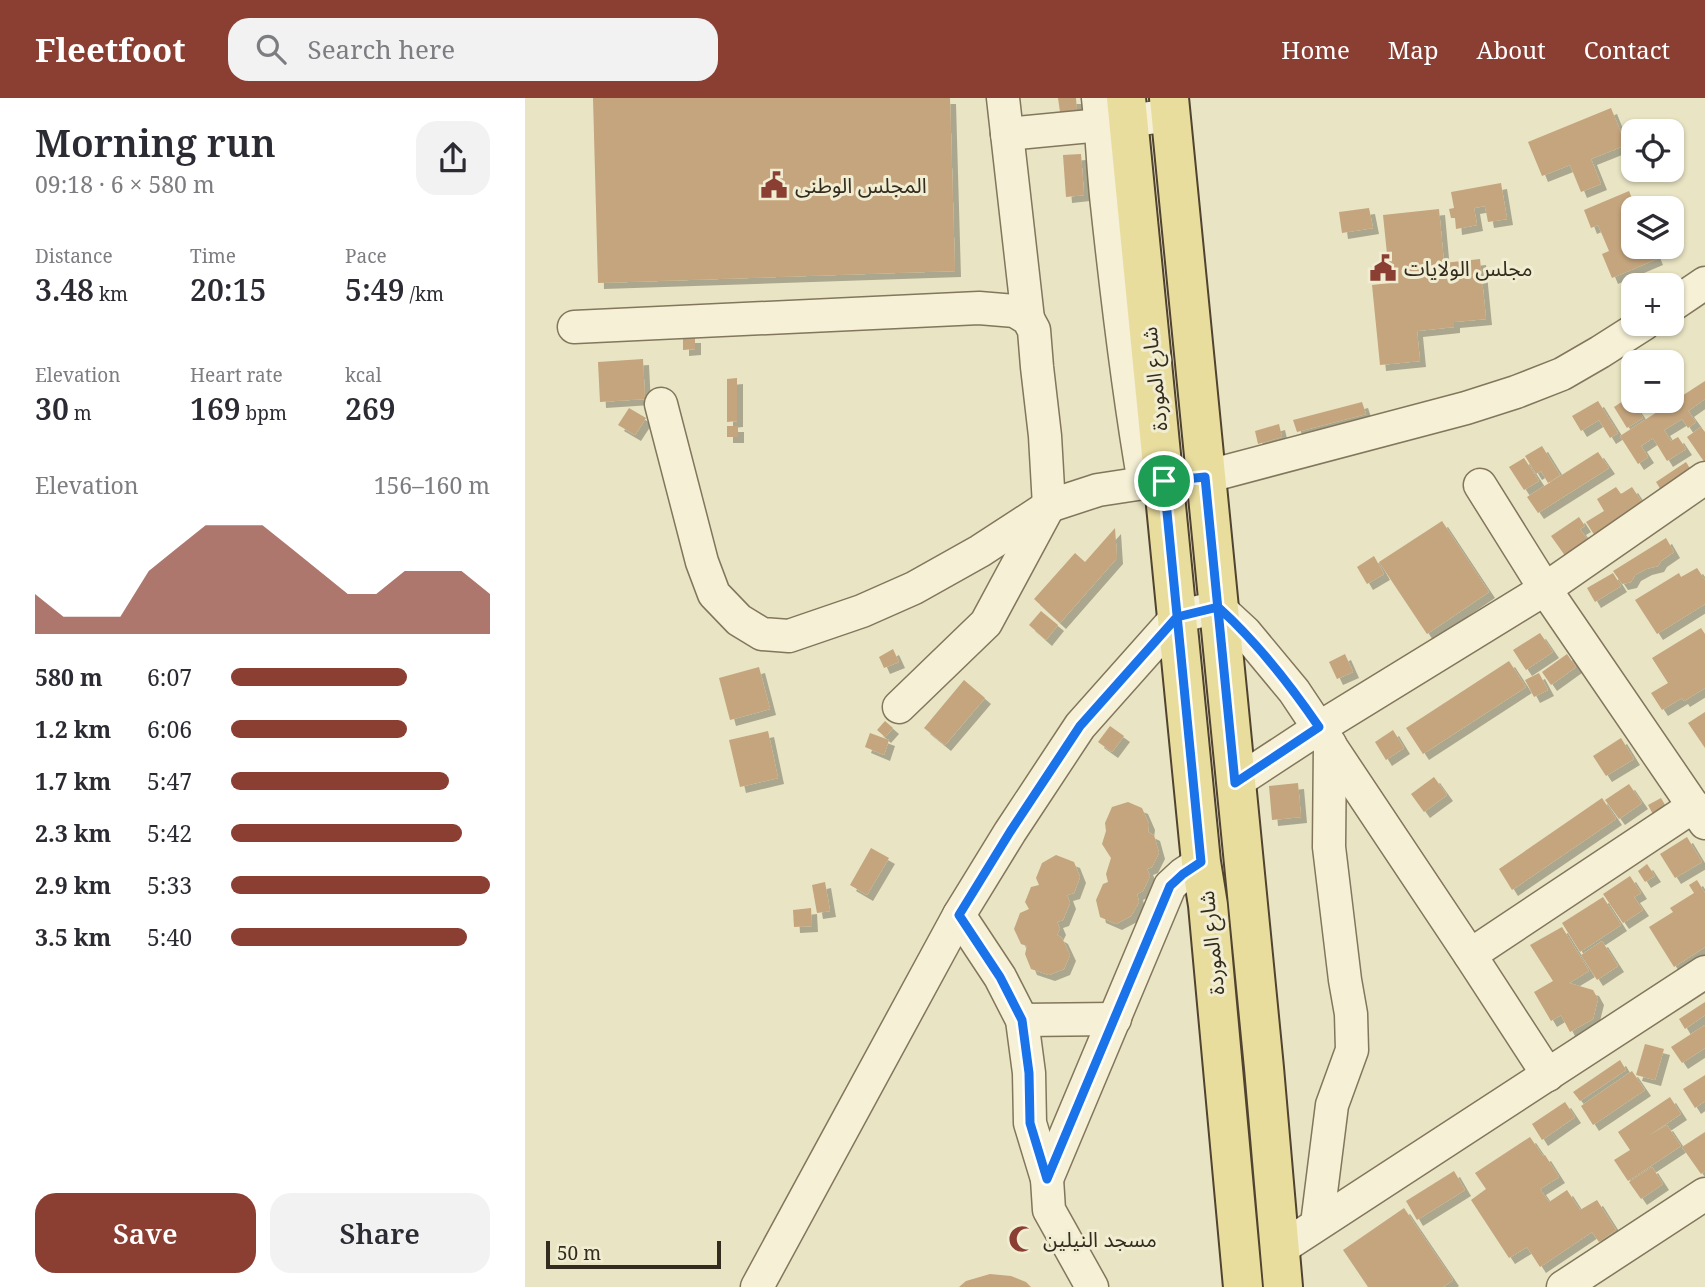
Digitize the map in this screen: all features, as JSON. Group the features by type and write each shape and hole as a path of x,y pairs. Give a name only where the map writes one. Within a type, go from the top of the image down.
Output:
{"main road":[{"name":"شارع الموردة","path":"1169,107 1264,1068 1283,1287"},
{"name":"شارع الموردة","path":"1114,111 1154,482 1177,617 1201,862 1208,905 1243,1287"}],"street":[{"path":"899,707 986,623 1049,506 1034,330 1028,319 1003,98"},
{"path":"1007,134 1114,111 1169,107"},
{"path":"1684,297 1705,283"},
{"path":"574,327 979,308 1015,311 1028,319"},
{"path":"661,404 702,562 714,594 739,620 762,634 789,635 862,611 914,588 980,551 1049,506 1098,490 1205,477 1467,408 1562,374 1625,336"},
{"path":"1235,783 1324,736 1545,589 1705,478"},
{"path":"1470,955 1700,814 1545,589 1480,485"},
{"path":"757,1287 959,915 1010,832 1080,726 1177,617 1218,607 1261,650 1294,691 1548,1075"},
{"path":"1317,1224 1332,1105 1352,1050 1351,1014 1329,847 1324,736"},
{"path":"1047,1179 1170,886 1201,862"},
{"path":"959,915 1000,977 1022,1020 1029,1073 1030,1123 1047,1179 1049,1210 1092,1287"},
{"path":"1280,1249 1705,972"},
{"path":"1022,1020 1115,1019"},
{"path":"1563,1287 1705,1194"}],"building":[{"name":"المجلس الوطنى","path":"593,98 950,98 955,271 598,283"},
{"path":"1058,98 1076,98 1077,111 1060,112"},
{"path":"1611,108 1621,133 1621,147 1591,159 1601,184 1581,192 1570,165 1542,176 1528,142"},
{"path":"1081,154 1084,195 1066,197 1063,155"},
{"path":"1501,183 1507,219 1488,222 1485,206 1474,208 1477,225 1456,229 1455,218 1451,218 1449,209 1454,208 1451,192"},
{"path":"1629,191 1631,196 1621,196 1621,259 1657,259 1612,278 1602,254 1609,251 1598,225 1591,228 1584,210"},
{"path":"1369,208 1373,228 1342,233 1339,212"},
{"path":"1439,209 1444,263 1480,259 1486,319 1454,322 1454,327 1417,331 1420,361 1380,365 1372,285 1390,283 1383,215"},
{"path":"683,337 695,337 695,349 683,350"},
{"path":"643,359 645,399 600,402 598,362"},
{"path":"737,378 737,421 727,422 727,379"},
{"path":"1705,381 1705,399 1688,411 1696,422 1688,428 1682,419 1664,430 1671,441 1678,437 1686,449 1667,461 1653,438 1641,446 1648,457 1638,464 1620,436 1656,413 1684,413 1684,395"},
{"path":"1598,401 1618,433 1610,438 1599,420 1581,431 1572,416"},
{"path":"1362,402 1366,414 1297,432 1293,420"},
{"path":"1621,402 1621,413 1640,413 1643,418 1627,428 1614,407"},
{"path":"629,408 646,418 635,435 618,425"},
{"path":"1279,424 1282,437 1258,444 1255,431"},
{"path":"727,426 738,426 738,437 727,437"},
{"path":"1701,427 1705,432 1705,463 1687,437"},
{"path":"1542,446 1560,475 1548,483 1541,471 1536,474 1525,456"},
{"path":"1598,452 1609,468 1538,513 1527,497"},
{"path":"1524,458 1539,481 1524,490 1509,467"},
{"path":"1686,462 1694,475 1664,495 1656,482"},
{"path":"1616,487 1621,494 1632,487 1644,505 1595,536 1586,522 1604,511 1597,499"},
{"path":"1579,517 1585,526 1580,529 1589,542 1566,557 1551,536"},
{"path":"1442,521 1489,592 1427,634 1379,562"},
{"path":"1115,528 1117,558 1060,623 1034,599 1075,553 1085,562"},
{"path":"1666,538 1674,552 1658,566 1646,569 1635,575 1631,582 1622,584 1613,571"},
{"path":"1374,556 1384,574 1367,584 1357,567"},
{"path":"1697,568 1705,580 1705,604 1657,634 1635,600 1679,573 1681,577"},
{"path":"1613,573 1621,586 1595,602 1587,588"},
{"path":"1041,611 1058,625 1046,640 1029,625"},
{"path":"1701,628 1705,634 1705,688 1662,710 1651,693 1668,683 1652,658"},
{"path":"1540,633 1553,652 1526,670 1513,650"},
{"path":"893,649 899,662 884,668 879,657"},
{"path":"1345,654 1353,672 1337,679 1329,662"},
{"path":"1567,654 1576,667 1551,685 1542,672"},
{"path":"1509,661 1526,687 1423,754 1406,728"},
{"path":"759,667 770,709 730,720 719,678"},
{"path":"1539,673 1548,690 1534,697 1525,680"},
{"path":"964,680 985,698 945,745 924,728"},
{"path":"1705,712 1705,748 1688,723"},
{"path":"885,721 893,728 885,737 877,730"},
{"path":"1110,726 1124,736 1112,752 1098,742"},
{"path":"1393,730 1404,748 1386,760 1375,742"},
{"path":"768,731 778,778 740,787 729,740"},
{"path":"870,733 889,740 884,755 865,747"},
{"path":"1621,738 1634,759 1606,776 1593,756"},
{"path":"1434,777 1447,795 1424,812 1411,794"},
{"path":"1298,783 1301,817 1272,820 1269,786"},
{"path":"1629,784 1642,803 1619,819 1605,800"},
{"path":"1602,798 1616,819 1512,890 1499,869"},
{"path":"1661,798 1668,810 1655,818 1648,805"},
{"path":"1128,802 1142,808 1149,824 1148,832 1154,835 1159,853 1152,867 1147,869 1150,876 1143,891 1137,894 1139,902 1131,916 1116,924 1100,917 1096,900 1103,884 1108,882 1106,874 1111,858 1102,844 1106,831 1105,823 1112,807"},
{"path":"1687,837 1702,862 1675,878 1660,854"},
{"path":"871,848 889,858 867,895 850,885"},
{"path":"1056,855 1074,862 1080,877 1074,893 1067,895 1070,903 1063,920 1057,922 1060,929 1057,935 1062,938 1070,955 1064,969 1049,975 1031,969 1025,954 1027,946 1021,944 1014,929 1020,913 1029,909 1025,902 1031,887 1039,885 1036,878 1042,863"},
{"path":"1647,864 1655,876 1645,882 1638,871"},
{"path":"1630,876 1641,893 1634,897 1643,910 1623,923 1603,894"},
{"path":"1697,880 1705,893 1705,947 1674,967 1649,927 1673,912 1670,908 1694,893 1689,885"},
{"path":"825,882 830,911 817,913 812,885"},
{"path":"1603,897 1621,925 1580,952 1562,923"},
{"path":"811,908 812,926 794,927 793,910"},
{"path":"1562,927 1589,971 1569,983 1593,990 1598,999 1593,1019 1570,1032 1561,1015 1551,1021 1534,992 1553,981 1530,945"},
{"path":"1602,941 1618,966 1597,980 1581,955"},
{"path":"1705,1002 1705,1015 1685,1029 1679,1019"},
{"path":"1705,1025 1705,1048 1682,1063 1671,1047"},
{"path":"1645,1044 1664,1049 1655,1080 1636,1075"},
{"path":"1620,1060 1626,1070 1580,1101 1573,1092"},
{"path":"1632,1071 1645,1090 1593,1125 1581,1106"},
{"path":"1705,1075 1705,1101 1695,1108 1683,1089"},
{"path":"1670,1097 1681,1114 1648,1136 1667,1125 1681,1146 1628,1181 1614,1160 1630,1150 1618,1132"},
{"path":"1565,1102 1575,1117 1542,1140 1532,1124"},
{"path":"1705,1132 1705,1171 1701,1174 1682,1147"},
{"path":"1530,1137 1559,1177 1540,1189 1549,1202 1567,1190 1580,1210 1597,1200 1616,1230 1599,1242 1592,1232 1540,1267 1527,1247 1509,1258 1471,1200 1486,1189 1475,1173"},
{"path":"1652,1167 1663,1184 1641,1199 1629,1182"},
{"path":"1454,1171 1465,1190 1417,1220 1406,1201"},
{"path":"1404,1208 1453,1280 1443,1287 1368,1287 1343,1250"},
{"path":"990,1274 1011,1276 1031,1287 959,1287 966,1281"}],"place":[{"name":"المجلس الوطنى","path":"774,185"},
{"name":"مجلس الولايات","path":"1383,268"},
{"name":"مسجد النيلين","path":"1022,1239"}],"route":[{"path":"1164,481 1177,617 1201,862 1170,886 1047,1179 1030,1123 1029,1073 1022,1020 1000,977 959,915 1080,726 1177,617 1218,607 1245,632 1269,660 1319,727 1235,783 1227,695 1218,607 1205,477 1164,481"}]}
